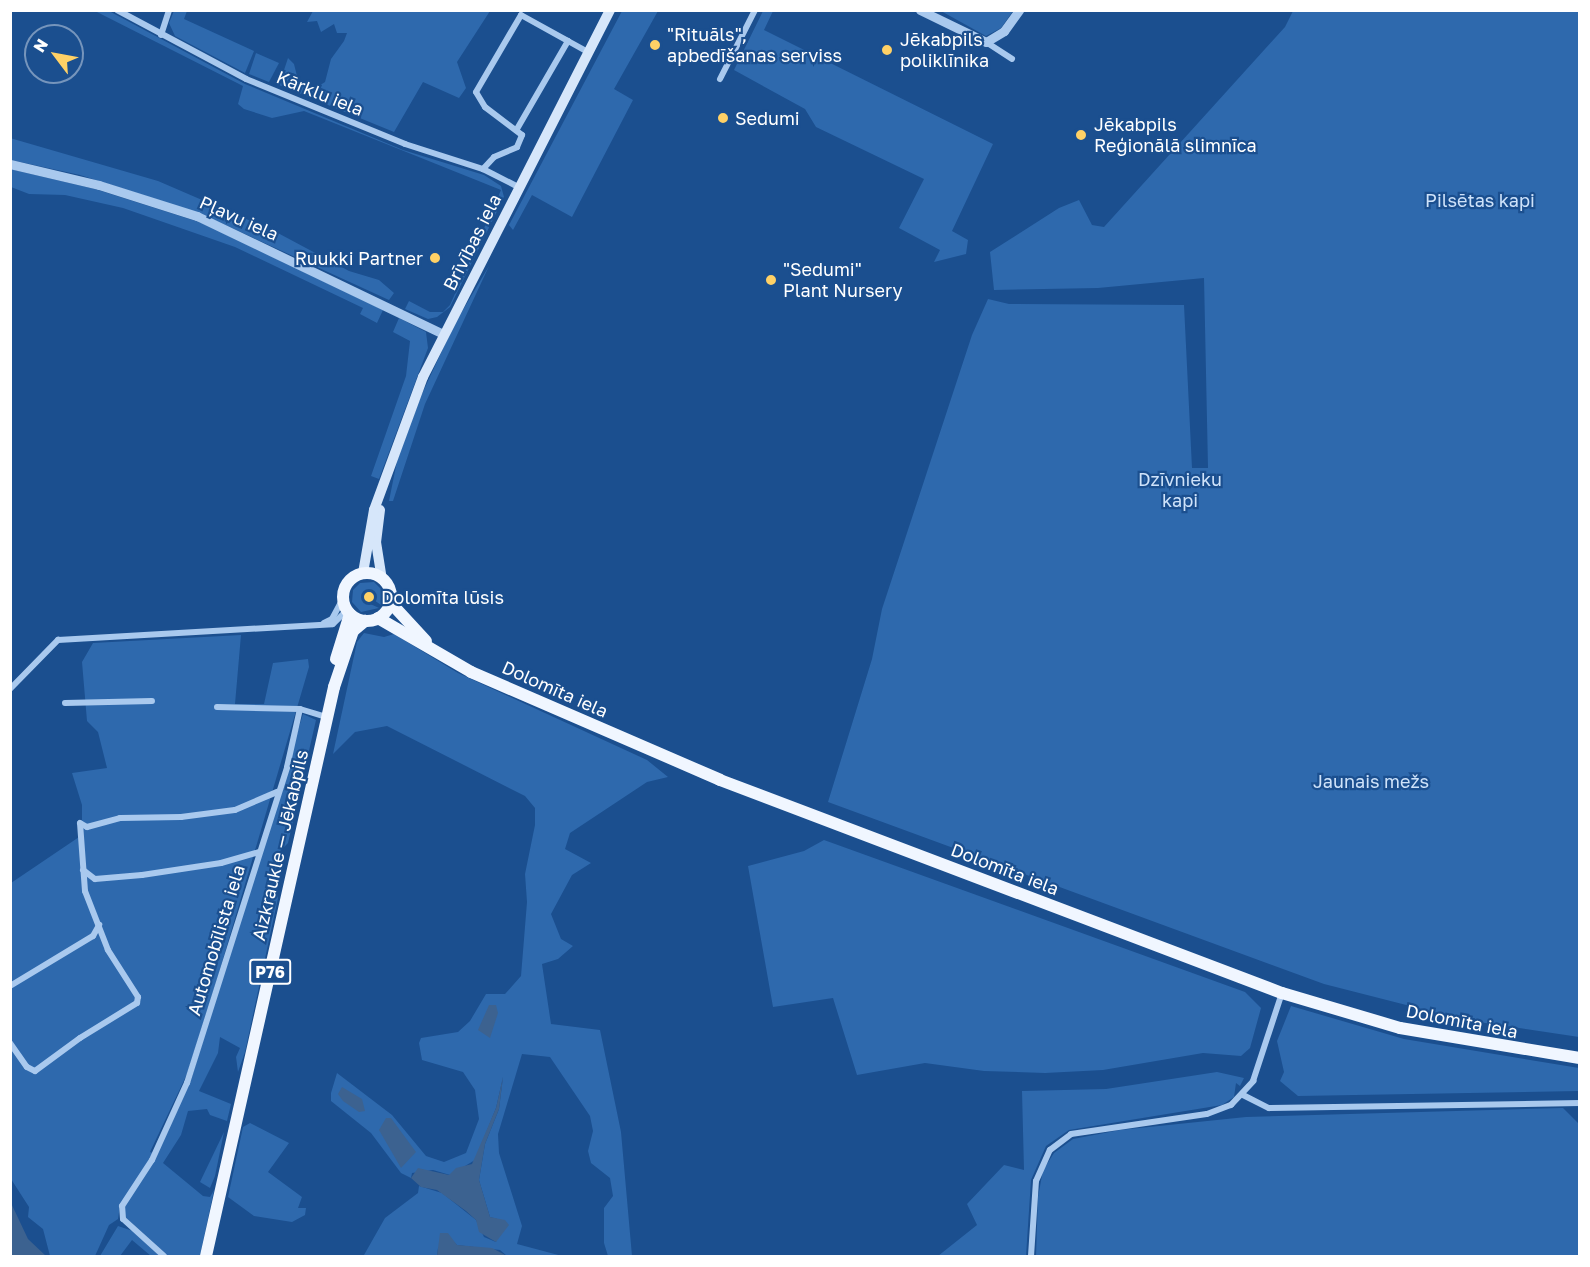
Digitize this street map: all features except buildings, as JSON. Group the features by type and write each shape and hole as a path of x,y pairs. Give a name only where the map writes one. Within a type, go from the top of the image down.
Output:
{"main road":[{"name":"Brīvības iela","path":"363,573 381,495 410,406 443,334 610,10"},
{"name":"Brīvības iela","path":"381,495 376,543 382,578"},
{"path":"363,573 382,578"},
{"name":"P76","path":"347,607 346,585 363,573"},
{"name":"P76","path":"382,578 390,589 390,602"},
{"path":"347,607 365,621 378,618 390,602"},
{"name":"Dolomīta iela","path":"390,602 437,653"},
{"name":"Aizkraukle — Jēkabpils","path":"334,687 339,644 347,607"},
{"name":"Dolomīta iela","path":"378,618 471,672 737,787 1282,993 1411,1030 1580,1058"},
{"name":"Aizkraukle — Jēkabpils","path":"206,1257 334,687 353,631 365,621"}],"street":[{"name":"Kārklu iela","path":"117,10 262,86 405,144 483,169 518,187"},
{"path":"161,35 169,10"},
{"path":"720,79 755,10"},
{"path":"920,10 986,42 1012,59"},
{"path":"986,42 1004,31 1019,10"},
{"path":"483,169 494,157 517,147 522,135 485,106 476,94 479,85 521,15 588,52"},
{"path":"517,129 568,41"},
{"name":"Pļavu iela","path":"10,164 99,185 197,216 443,334"},
{"path":"324,624 347,607"},
{"path":"10,688 58,640 324,624 341,620 347,607"},
{"path":"65,703 152,701"},
{"path":"218,707 300,709 327,718"},
{"name":"Automobīlista iela","path":"164,1257 123,1219 121,1211 177,1110 279,791 300,709"},
{"path":"10,1042 27,1067 35,1071 80,1038 135,1006 138,997 122,978 85,891 80,824 87,827 120,818 182,817 235,810 279,791"},
{"name":"Automobīlista iela","path":"82,870 95,879 142,875 221,863 259,852"},
{"path":"10,986 93,936 99,924"},
{"path":"1031,1257 1036,1181 1044,1159 1059,1141 1071,1134 1217,1112 1243,1095 1253,1081 1282,993"},
{"path":"1243,1095 1269,1108 1580,1103"}],"green space":[{"path":"313,10 490,11 457,62 466,88 459,98 423,82 394,132 279,85 288,58 294,64 298,80 314,89 325,82 331,59 344,41 347,33 337,33 334,24 321,32 317,21 307,22"},
{"path":"95,11 109,11 245,84 403,150 484,175 501,186 504,197 450,307 437,317 428,319 405,309 409,301 430,312 443,312 450,305 501,190 304,111 272,118 244,109 238,104 243,86"},
{"path":"174,11 187,11 184,19 254,51 245,73 175,36 169,23"},
{"path":"622,11 658,11 614,89 633,100 572,217 532,195 513,230 509,225"},
{"path":"763,11 773,11 764,30 993,144 952,231 968,240 966,254 934,262 940,250 899,228 924,179 816,127 805,109 734,70"},
{"path":"941,11 1013,11 1001,28 986,36"},
{"name":"Jaunais mežs","path":"1293,11 1579,11 1579,1037 1465,1020 1324,984 828,802 872,659 882,609 972,335 988,299 1009,304 1184,305 1192,468 1208,468 1204,278 1098,288 994,290 990,252 1059,208 1079,200 1092,225 1104,227 1285,27"},
{"path":"256,53 279,63 269,82 249,74"},
{"path":"10,138 158,181 276,232 349,271 379,280 394,293 389,300 199,213 80,175 11,160"},
{"path":"10,169 95,189 202,223 383,310 377,323 360,314 363,308 235,247 123,208 65,195 29,194 11,187"},
{"path":"489,266 425,404 393,501 389,501 397,461 421,396 454,325"},
{"path":"399,318 426,332 428,348 379,479 371,476 406,376 410,341 393,332"},
{"path":"374,582 383,591 384,601 381,605 374,600 372,591 365,591 362,600 379,608 361,612 352,602 353,590 360,583"},
{"path":"364,633 384,637 394,634 458,673 647,760 668,777 647,782 570,833 565,849 591,863 572,875 551,914 561,939 573,946 558,959 542,964 551,1024 600,1030 621,1132 632,1256 608,1256 604,1243 604,1208 613,1196 610,1178 591,1163 588,1151 593,1131 590,1116 550,1057 522,1054 498,1134 499,1153 522,1226 517,1244 562,1256 507,1256 500,1250 457,1245 451,1239 438,1248 437,1256 364,1255 385,1218 418,1193 419,1186 442,1193 476,1220 484,1237 496,1242 501,1220 490,1217 479,1180 485,1144 499,1109 503,1077 496,1108 475,1160 450,1175 433,1170 412,1173 411,1178 401,1173 371,1133 331,1101 331,1093 337,1073 392,1115 426,1156 444,1162 466,1153 479,1119 475,1090 463,1072 422,1060 419,1043 421,1038 458,1032 470,1021 486,994 505,994 521,976 527,902 525,874 535,825 535,808 525,796 387,726 355,732 333,754 357,642"},
{"path":"241,635 235,704 264,704 273,663 308,659 309,667 218,976 187,1074 150,1152 153,1153 120,1206 118,1219 109,1225 95,1256 50,1256 43,1229 28,1217 29,1207 11,1179 11,883 82,835 82,805 72,773 107,768 98,732 87,721 82,662 93,643"},
{"path":"303,714 316,720 288,843 279,852 274,884 278,898 245,1052 238,1072 236,1057 240,1048 220,1037 218,1053 199,1091 231,1104 227,1121 210,1115 207,1109 188,1111 181,1135 163,1163 203,1196 210,1197 214,1190 200,1256 168,1256 124,1216 124,1207 156,1157 191,1080"},
{"path":"824,840 1245,992 1261,1008 1250,1048 1241,1056 1203,1053 1103,1070 1045,1073 984,1071 925,1063 857,1075 833,998 773,1007 748,866 804,851"},
{"path":"1291,1006 1404,1039 1579,1068 1579,1091 1298,1096 1280,1081 1284,1072 1277,1041"},
{"path":"1217,1072 1244,1078 1240,1086 1236,1083 1234,1097 1222,1105 1069,1130 1046,1146 1031,1180 1026,1256 938,1256 977,1225 967,1204 1004,1165 1024,1170 1022,1091 1106,1089"},
{"path":"1563,1108 1579,1124 1579,1256 1036,1256 1038,1197 1043,1170 1054,1153 1073,1139 1120,1130 1246,1117"},
{"path":"250,1123 289,1143 268,1172 302,1197 298,1208 306,1208 305,1215 292,1222 254,1216 228,1197 243,1127"},
{"path":"224,1132 215,1176 210,1188 200,1182"},
{"path":"118,1226 133,1231 160,1256 151,1256 132,1240 120,1256 100,1256"}],"shaded area":[{"path":"489,1005 496,1005 498,1013 490,1038 478,1030"},
{"path":"503,1077 499,1109 485,1144 479,1180 490,1217 505,1220 509,1225 496,1242 479,1232 476,1220 466,1211 437,1190 421,1187 411,1178 418,1168 449,1175 456,1168 472,1164 496,1108"},
{"path":"342,1087 362,1099 365,1111 359,1112 343,1101 338,1094"},
{"path":"386,1118 391,1118 416,1152 401,1168 379,1130"},
{"path":"11,1203 28,1239 46,1256 11,1256"},
{"path":"440,1233 448,1233 457,1245 492,1248 507,1256 437,1256"}],"place":[{"name":"\"Rituāls\", apbedīšanas serviss","path":"655,45"},
{"name":"Jēkabpils poliklīnika","path":"887,50"},
{"name":"Sedumi","path":"723,118"},
{"name":"Jēkabpils Reģionālā slimnīca","path":"1081,135"},
{"name":"Ruukki Partner","path":"435,258"},
{"name":"\"Sedumi\" Plant Nursery","path":"771,280"},
{"name":"Dolomīta lūsis","path":"369,597"}],"park label":[{"name":"Pilsētas kapi","path":"1480,200"},
{"name":"Dzīvnieku kapi","path":"1180,490"}]}
